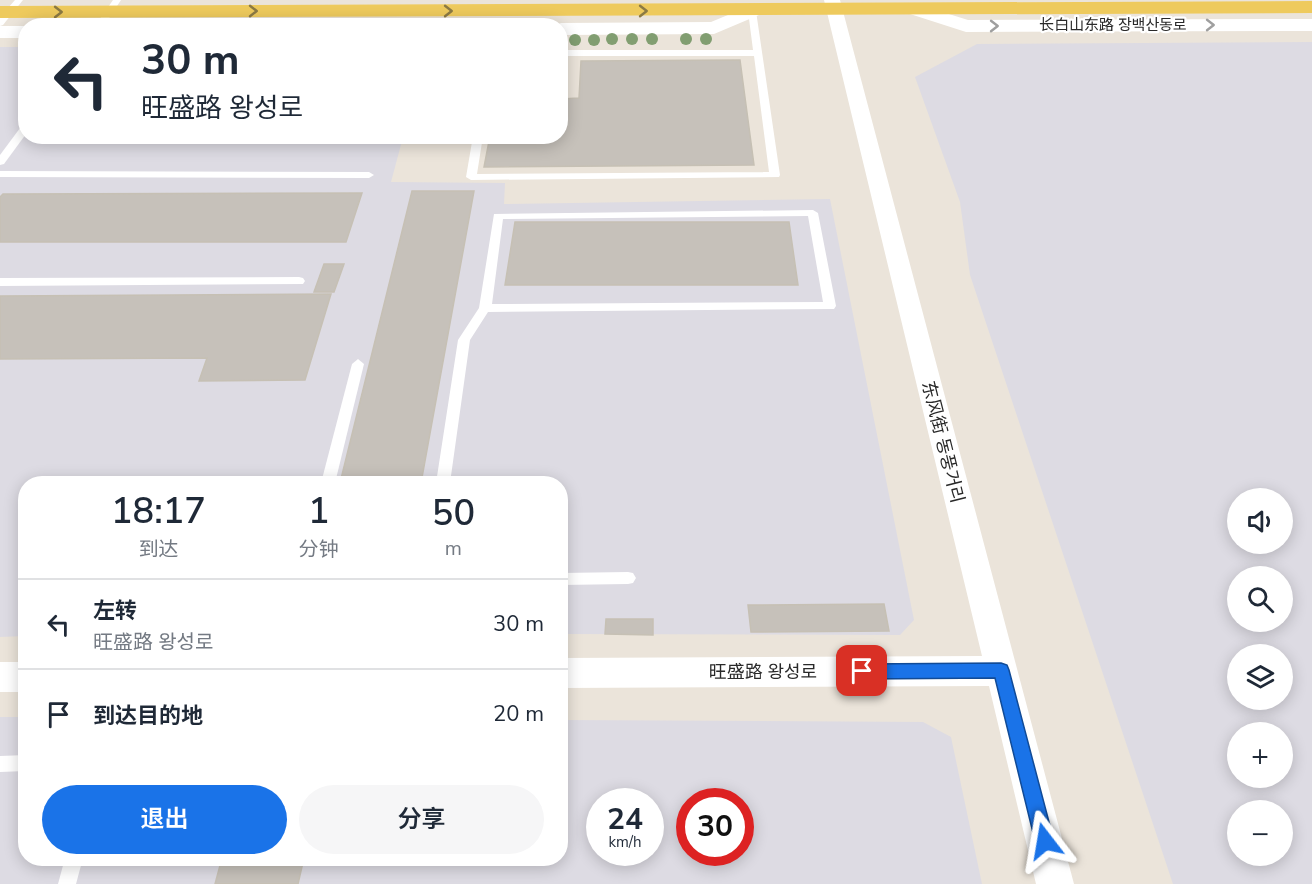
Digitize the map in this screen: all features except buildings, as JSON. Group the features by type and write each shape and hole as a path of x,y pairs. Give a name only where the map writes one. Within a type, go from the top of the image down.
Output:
{"main road":[{"name":"长白山东路 장백산동로","path":"7,12 752,11 833,5 917,10 1312,7"}],"street":[{"name":"东风街 동풍거리","path":"833,5 1055,884"},
{"name":"长白山东路 장백산동로","path":"917,10 966,26 1312,25"},
{"name":"长白山东路 장백산동로","path":"568,29 714,28 752,11"},
{"path":"0,32 18,32"},
{"name":"旺盛路 왕성로","path":"568,673 1001,670"},
{"path":"0,677 18,677"}],"lane":[{"path":"477,144 471,177 775,175 752,11"},
{"path":"568,53 758,52"},
{"path":"0,162 18,137"},
{"path":"0,174 369,175"},
{"path":"443,476 464,340 477,324 485,308 498,216 813,213 830,306 485,308"},
{"path":"0,282 299,280"},
{"path":"330,476 358,364"},
{"path":"568,579 628,578"},
{"path":"0,764 18,763"},
{"path":"67,884 72,866"}],"shaded area":[{"path":"1312,42 1312,884 1173,884 970,275 960,202 915,77 977,44"},
{"path":"0,47 18,47 18,144 401,144 391,182 505,183 504,204 830,199 914,620 900,635 568,634 568,476 18,476 18,636 0,637"},
{"path":"0,717 18,717 18,866 568,866 568,720 923,722 951,737 982,884 0,884"}],"route":[{"path":"862,671 1001,670 1045,841"}]}
